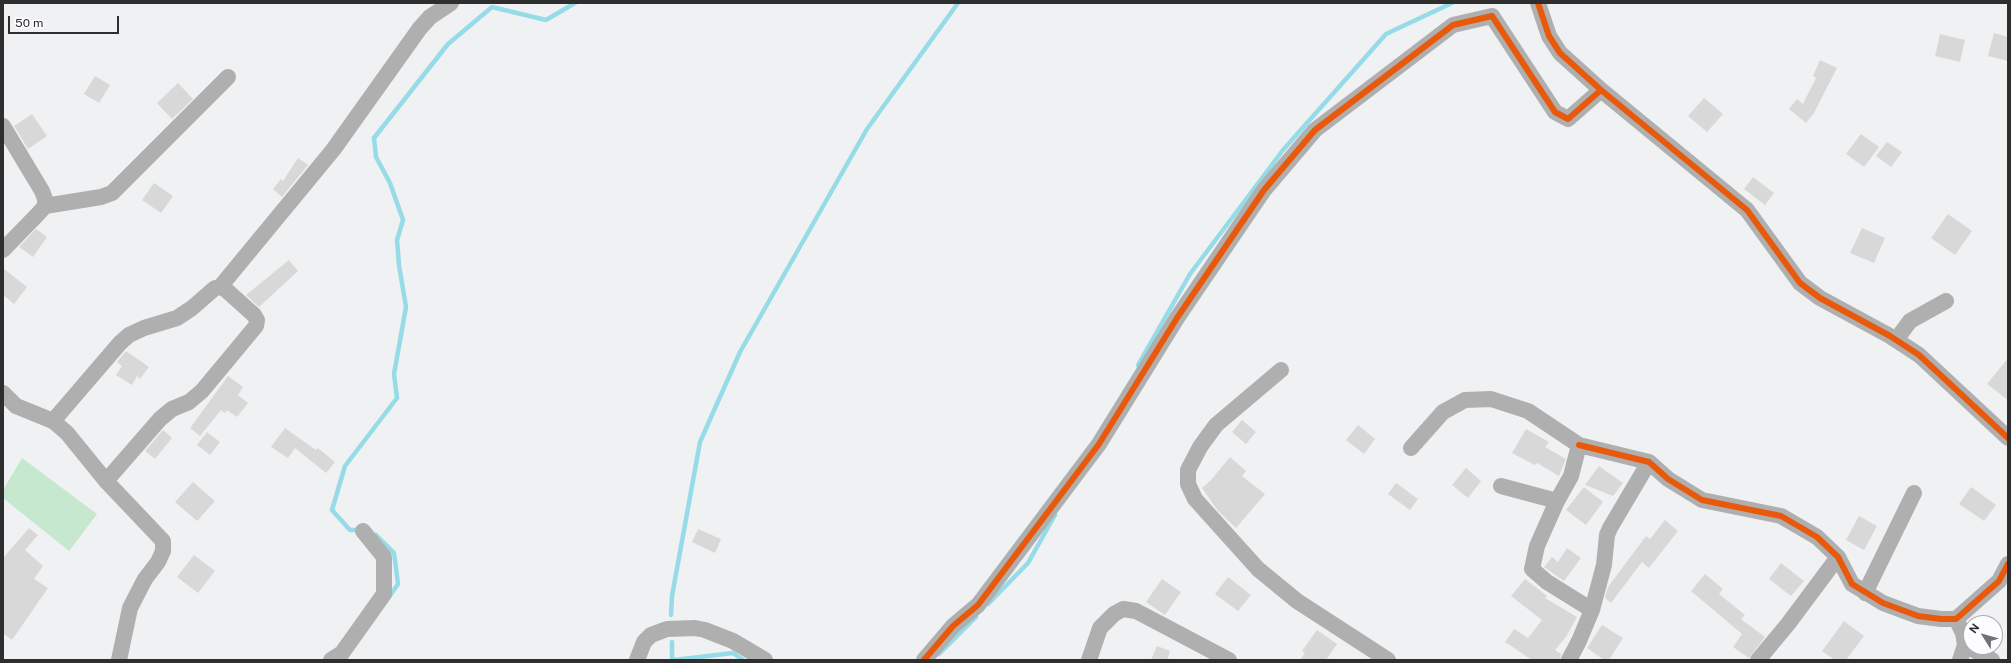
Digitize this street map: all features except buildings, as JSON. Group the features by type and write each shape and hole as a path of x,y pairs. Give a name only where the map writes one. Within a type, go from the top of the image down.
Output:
{"street":[{"path":"53,421 120,343 129,335 144,328 177,318 192,308 215,288 220,287 334,150 420,28 430,17 451,3"},
{"path":"1538,3 1549,36 1560,53 1601,90 1747,210 1800,283 1820,298 1896,340 1919,355 2008,438"},
{"path":"924,660 953,626 978,605 1099,444 1177,318 1264,190 1315,130 1453,25 1492,16 1555,112 1568,119 1601,90"},
{"path":"3,250 45,206 101,197 112,193 228,77"},
{"path":"3,126 42,191 45,206"},
{"path":"106,481 160,419 172,409 190,402 202,392 256,326 257,320 254,315 225,289 220,287"},
{"path":"1896,340 1910,321 1946,301"},
{"path":"1281,370 1216,425 1200,447 1188,470 1188,484 1195,499 1258,569 1296,601 1388,660"},
{"path":"3,394 16,406 53,421 67,433 106,481 162,541 163,551 158,562 145,579 130,608 119,660"},
{"path":"1411,448 1443,412 1465,400 1491,399 1528,411 1579,445 1649,462 1668,479 1702,500 1782,516 1818,537 1838,557 1852,584 1883,603 1918,616 1941,620 1956,619 1999,581 2008,564"},
{"path":"1579,445 1570,476 1537,546 1532,569 1546,582 1592,610"},
{"path":"1569,660 1592,610 1604,565 1607,535 1649,462"},
{"path":"1501,486 1557,501"},
{"path":"1866,593 1914,493"},
{"path":"331,660 342,652 384,594 384,557 363,531"},
{"path":"1758,660 1838,557"},
{"path":"1089,660 1100,628 1114,614 1123,609 1136,611 1229,660"},
{"path":"1956,619 1963,633 1962,653 1992,660"},
{"path":"637,660 644,642 651,636 667,629 695,628 733,640 765,660"}],"green space":[{"path":"22,458 97,514 69,551 3,498 3,490"}],"waterway":[{"path":"361,530 350,530 332,510 345,466 397,398 394,374 406,307 399,265 397,240 403,220 390,183 376,157 374,138 448,44 492,7 546,20 575,3"},
{"path":"671,615 672,596 700,442 740,352 867,129 958,3"},
{"path":"1138,365 1190,274 1283,150 1386,34 1452,3"},
{"path":"988,604 1028,563 1055,515"},
{"path":"376,535 394,553 398,584 389,597"},
{"path":"939,654 976,617"},
{"path":"672,642 672,660"},
{"path":"674,660 733,653 743,660"}],"cycle path":[{"path":"1538,3 1549,36 1560,53 1601,90 1747,210 1800,283 1820,298 1890,336 1919,355 2008,438"},
{"path":"924,660 953,626 978,605 1099,444 1177,318 1264,190 1315,130 1453,25 1492,16 1555,112 1568,119 1601,90"},
{"path":"1579,445 1649,462 1668,479 1702,500 1781,516 1817,537 1838,557 1852,584 1883,603 1918,616 1956,619 1999,581 2008,564"}]}
